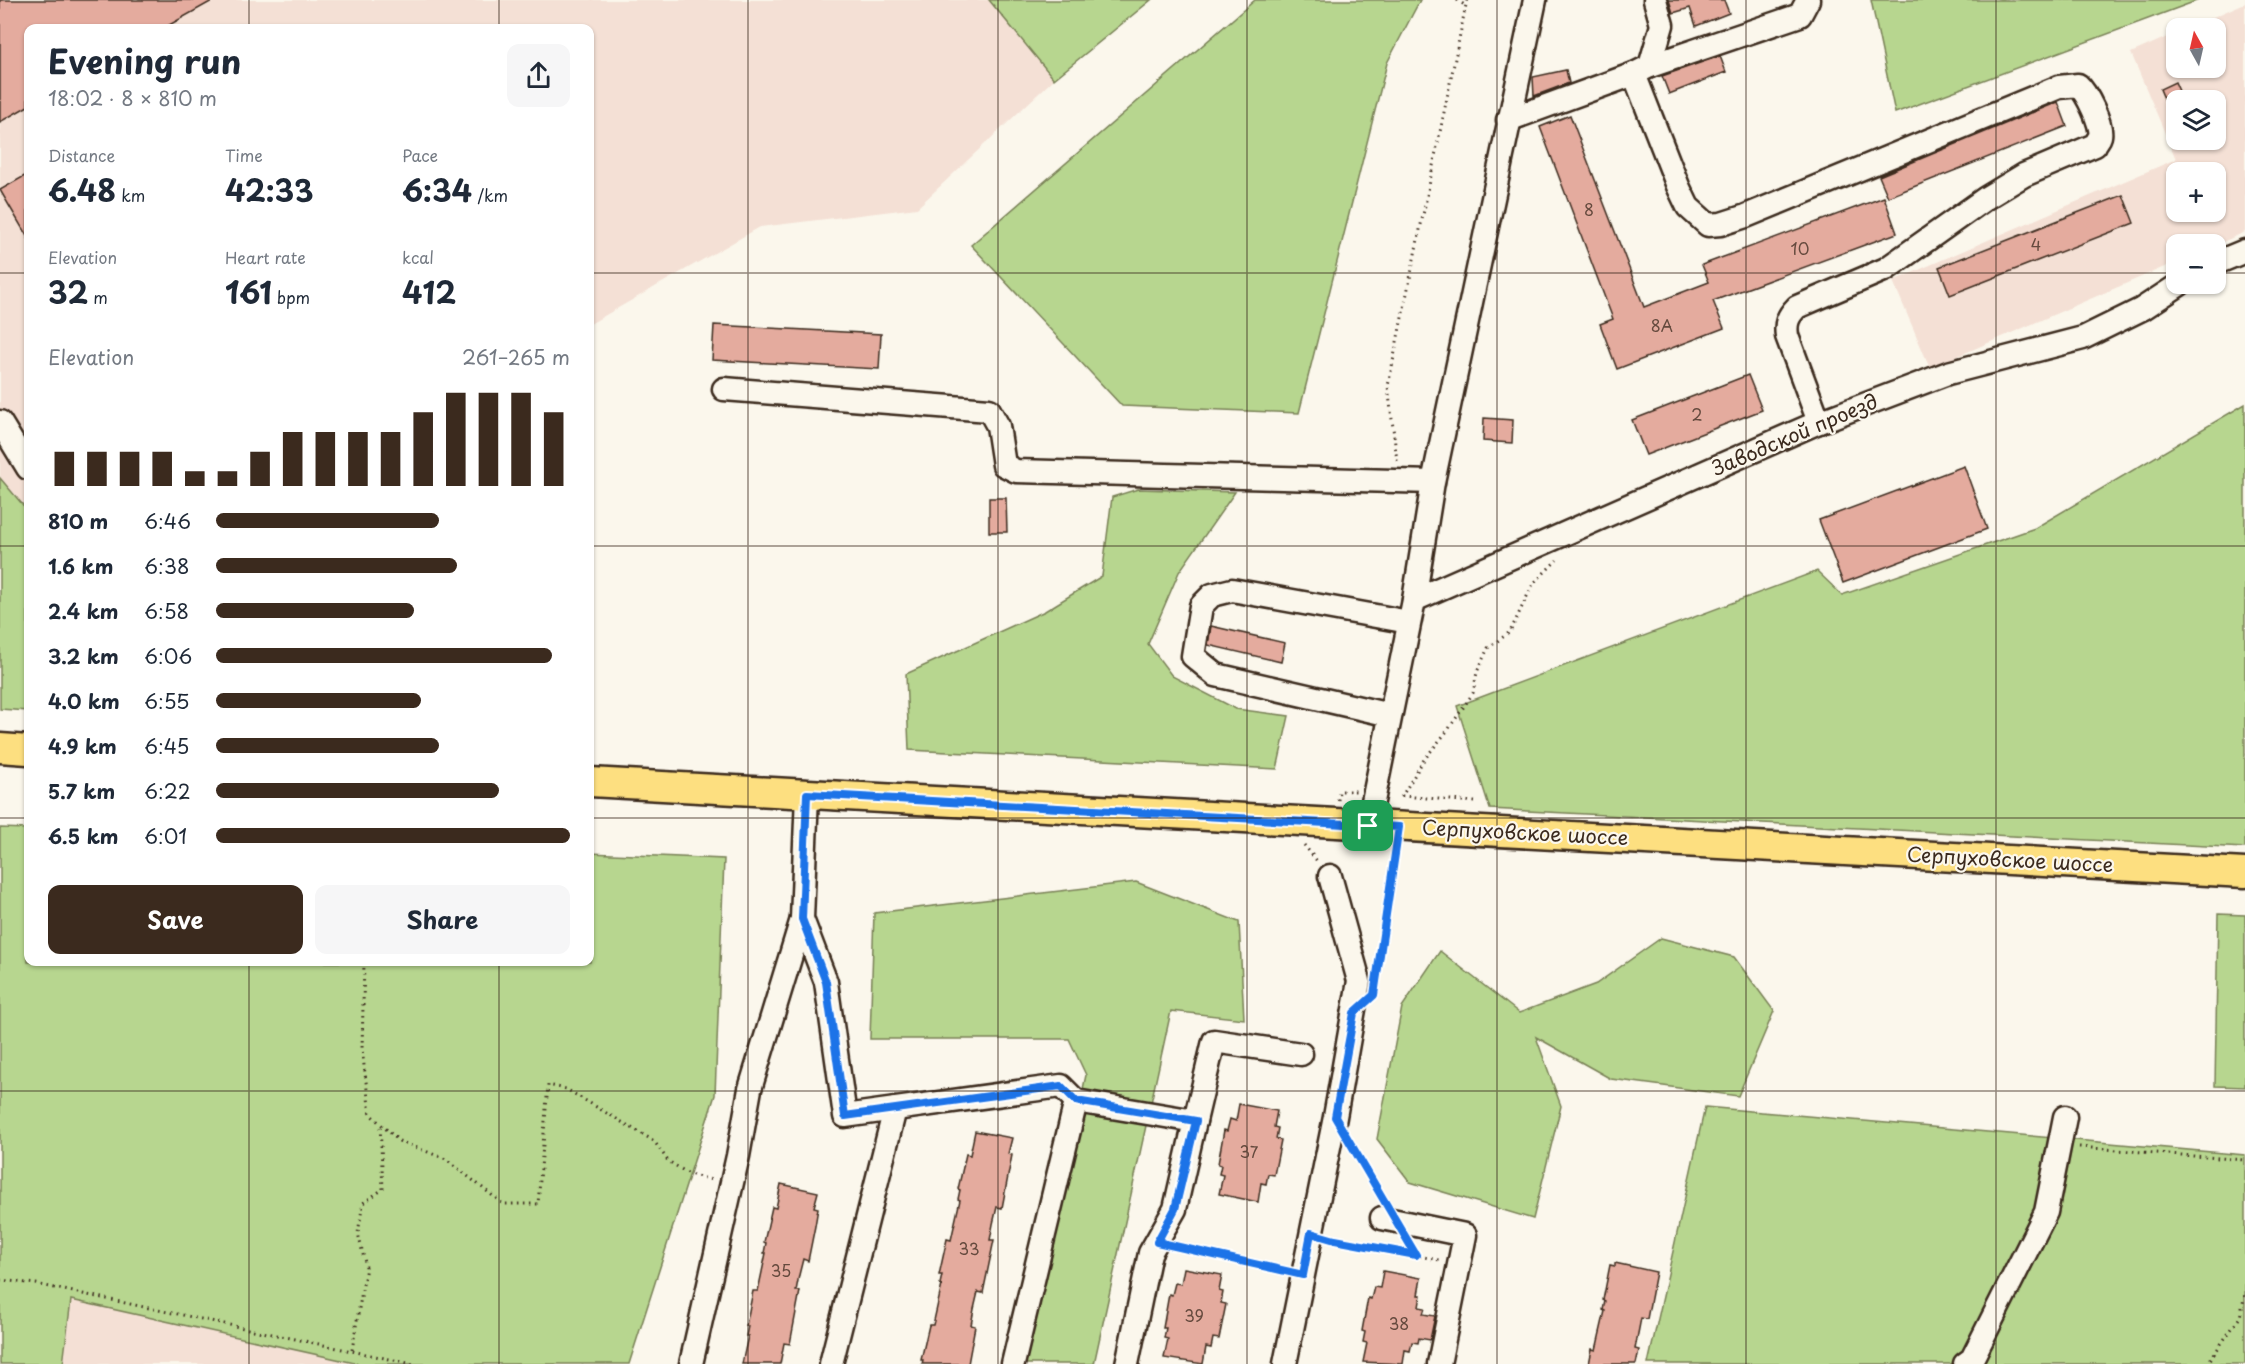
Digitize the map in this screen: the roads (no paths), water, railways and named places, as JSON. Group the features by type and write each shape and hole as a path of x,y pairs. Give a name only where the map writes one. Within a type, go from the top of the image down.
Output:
{"main road":[{"path":"0,748 24,750"},
{"name":"Серпуховское шоссе","path":"594,782 2245,873"}],"street":[{"path":"1368,826 1414,600 1433,482 1535,0"},
{"path":"1655,0 1662,25 1642,70 1678,186 1688,207 1708,225 1746,216 2059,87 2079,85 2084,90 2099,127 2100,136 2095,145 2024,175 1986,198 1887,269 1797,307 1789,316 1785,326 1819,422"},
{"path":"1508,120 1800,15 1808,0"},
{"path":"2226,259 2245,251"},
{"name":"Заводской проезд","path":"1414,600 1819,422 1948,373 2083,338 2142,309 2166,293"},
{"path":"724,389 988,410 999,426 1004,465 1016,471 1433,482"},
{"path":"0,422 24,461"},
{"path":"1390,715 1216,675 1193,656 1201,606 1212,595 1232,590 1409,622"},
{"path":"691,1364 732,1184 750,1089 802,919 807,794"},
{"path":"1285,1364 1335,1117 1359,981 1330,876"},
{"path":"802,919 826,982 845,1116 1061,1086 1076,1101 1196,1121"},
{"path":"1127,1364 1150,1253 1175,1209 1214,1041 1301,1054"},
{"path":"1019,1363 1076,1101"},
{"path":"831,1364 895,1109"},
{"path":"1965,1364 1972,1359 2046,1212 2065,1117"},
{"path":"1385,1212 1465,1235 1439,1364"}]}
